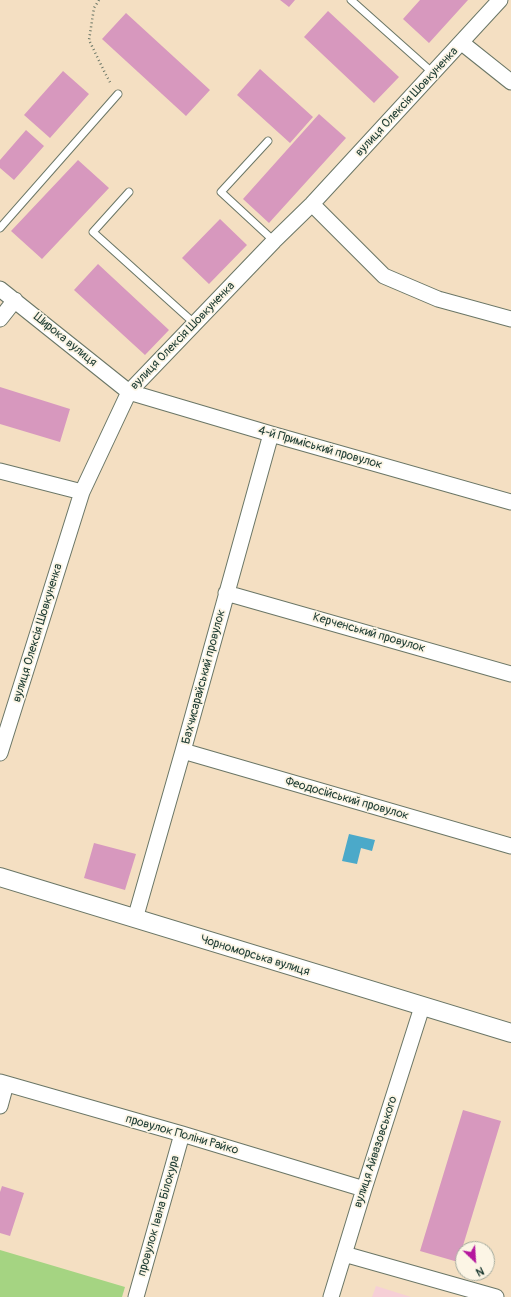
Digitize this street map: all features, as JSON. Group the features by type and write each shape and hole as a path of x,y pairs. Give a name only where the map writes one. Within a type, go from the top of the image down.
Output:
{"street":[{"name":"вулиця Олексія Шовкуненка","path":"0,753 82,492 129,392 194,323 312,204 500,0"},
{"path":"462,43 511,82"},
{"path":"312,204 384,276 438,299 511,319"},
{"name":"Широка вулиця","path":"0,289 129,392"},
{"path":"0,319 15,300"},
{"name":"4-й Приміський провулок","path":"129,392 511,502"},
{"name":"Бахчисарайський провулок","path":"135,919 271,434"},
{"path":"0,471 82,492"},
{"name":"Керченський провулок","path":"226,593 511,674"},
{"name":"Феодосійський провулок","path":"183,752 511,846"},
{"name":"Чорноморська вулиця","path":"0,877 511,1033"},
{"name":"вулиця Айвазовського","path":"331,1297 422,1007"},
{"path":"0,1106 3,1083"},
{"name":"провулок Поліни Райко","path":"3,1083 182,1134 364,1189"},
{"name":"провулок Івана Білокура","path":"136,1297 182,1134"},
{"path":"344,1254 496,1297"}],"lane":[{"path":"351,0 433,74"},
{"path":"0,228 118,94"},
{"path":"268,141 221,192 274,241"},
{"path":"129,192 93,232 194,323"}],"path":[{"path":"99,0 94,8 89,40 104,73 118,94"}],"shaded area":[{"path":"376,1286 411,1297 372,1297"}],"green space":[{"path":"0,1250 125,1287 122,1297 0,1297"}],"water":[{"path":"349,834 375,840 372,851 361,848 357,864 342,861"}],"building":[{"path":"280,0 295,0 289,7"},
{"path":"420,0 468,0 429,43 403,19"},
{"path":"328,11 399,77 374,103 304,37"},
{"path":"126,13 210,90 186,116 102,39"},
{"path":"260,69 313,117 290,143 237,95"},
{"path":"63,71 89,94 50,138 24,115"},
{"path":"319,114 346,138 269,223 243,199"},
{"path":"26,130 44,146 14,180 0,168 0,160"},
{"path":"78,160 109,188 42,259 11,231"},
{"path":"220,219 247,245 209,284 182,258"},
{"path":"98,264 169,330 145,355 74,290"},
{"path":"0,387 70,409 60,442 0,424"},
{"path":"94,843 136,854 125,890 84,878"},
{"path":"463,1110 501,1121 464,1241 455,1241 455,1261 420,1251"},
{"path":"2,1186 24,1193 10,1236 0,1233 0,1192"}]}
